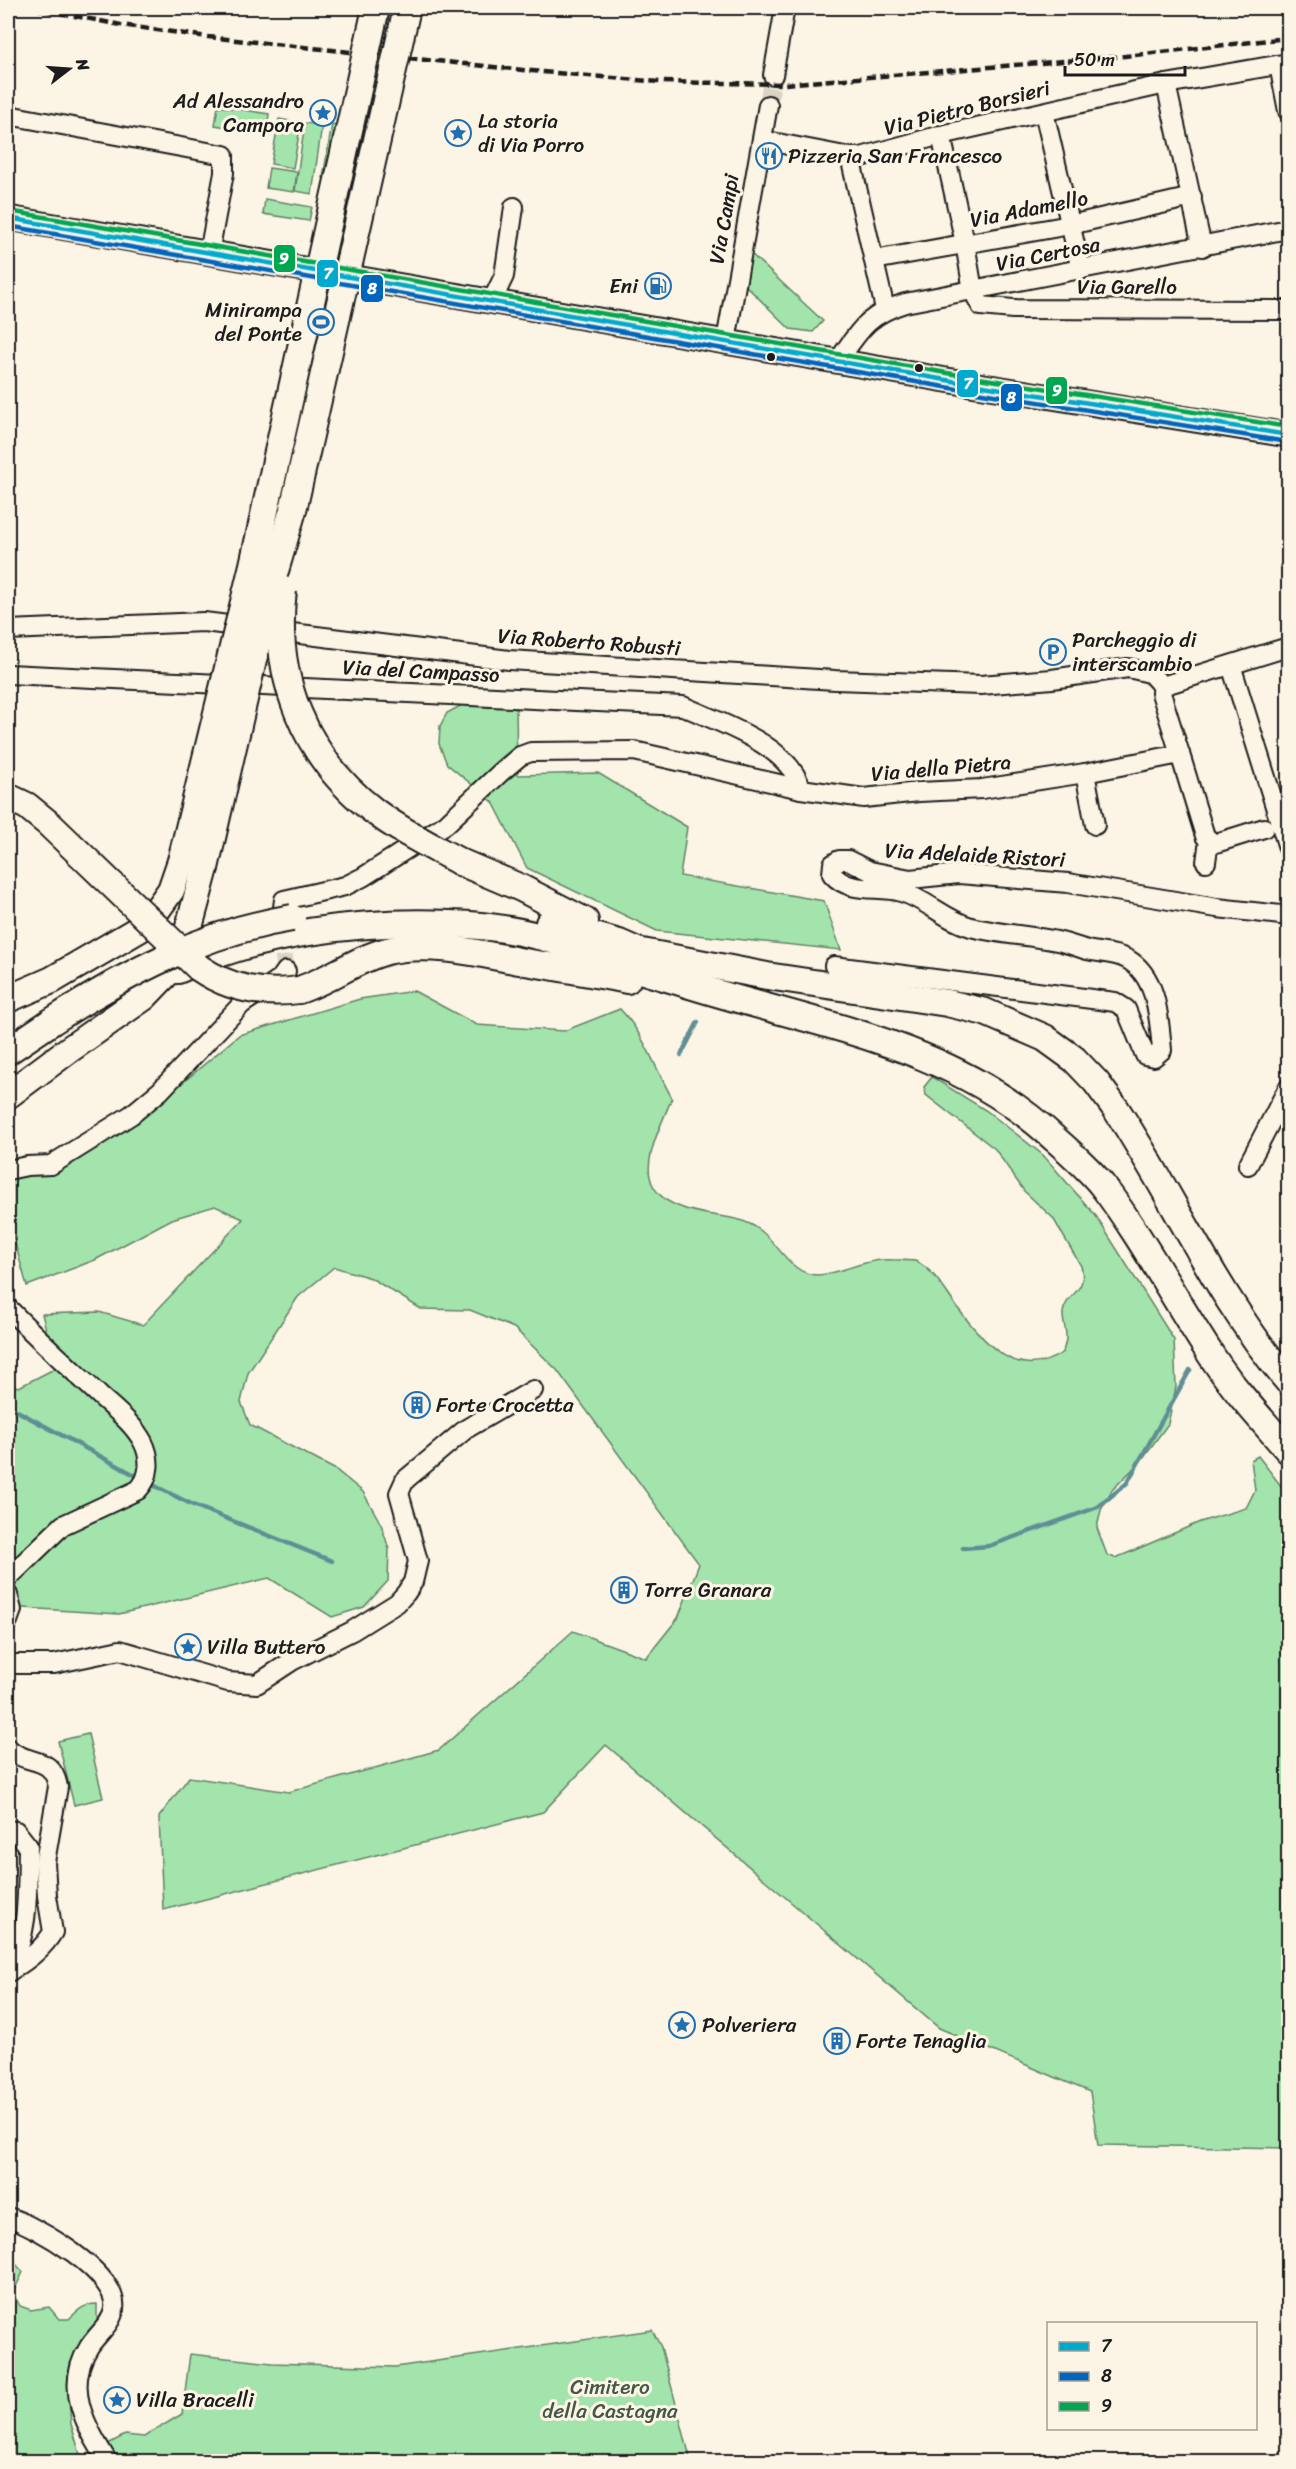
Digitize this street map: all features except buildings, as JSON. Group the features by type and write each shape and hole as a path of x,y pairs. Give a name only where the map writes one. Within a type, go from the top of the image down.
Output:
{"highway":[{"path":"8,1095 144,997 170,970 188,931 193,865 253,565 376,8"},
{"path":"8,1012 52,980 146,926 171,890 193,865 293,510 407,8"},
{"path":"293,510 280,628 285,674 302,724 330,768 359,798 390,822 460,862 521,888 586,922 619,943"},
{"path":"8,797 27,806 49,824 199,968 224,983 254,991 284,992 293,981 320,983 367,957 411,948 488,955 737,999"},
{"path":"8,1051 96,993 190,946 234,931 286,923 345,910 458,908 546,922 619,943 638,951 767,976 947,1003 985,1012 1045,1038 1074,1059 1096,1082 1116,1109 1261,1350 1288,1381"},
{"path":"8,1075 65,1034 146,985 178,970 240,949 309,933 372,925 453,924 543,937 610,961 850,1030 940,1062 1006,1099 1053,1137 1100,1183 1143,1245 1214,1360 1247,1404 1288,1450"},
{"path":"8,999 52,980"}],"main road":[{"path":"8,218 946,380 1288,435"}],"street":[{"path":"773,75 785,8"},
{"path":"1284,64 1288,111"},
{"name":"Via Pietro Borsieri","path":"762,140 850,158 861,157 941,135 1166,84 1284,64"},
{"path":"1166,84 1202,247"},
{"name":"Via Campi","path":"726,341 768,105"},
{"path":"1044,112 1081,270"},
{"path":"8,115 224,155 224,173 209,253"},
{"path":"941,135 974,291"},
{"path":"850,158 885,309"},
{"name":"Via Adamello","path":"874,260 1070,225 1192,197"},
{"path":"492,301 504,276 514,207"},
{"name":"Via Certosa","path":"838,361 864,324 885,309 905,303 1288,229"},
{"name":"Via Garello","path":"974,291 981,306 1013,309 1288,310"},
{"name":"Via Roberto Robusti","path":"8,630 204,622 509,660 835,680 981,685 1052,679 1128,668 1150,674 1162,686"},
{"path":"1206,862 1209,840 1161,693 1162,686 1288,647"},
{"path":"1231,665 1288,848"},
{"name":"Via del Campasso","path":"8,674 683,706 764,743 795,773 801,789"},
{"name":"Via della Pietra","path":"286,923 284,900 345,886 363,877 446,824 507,767 520,756 531,752 634,751 801,789 864,798 982,789 1085,773 1180,754"},
{"path":"1085,773 1095,825"},
{"path":"1209,840 1216,843 1264,828"},
{"name":"Via Adelaide Ristori","path":"1087,950 1060,941 971,927 948,919 912,895 848,885 832,874 833,864 839,860 848,860 870,871 910,879 959,874 1068,883 1217,908 1281,915 1288,913"},
{"name":"Via Adelaide Ristori","path":"834,966 1115,1002 1126,1009 1145,1055 1148,1058 1158,1055 1162,1050 1153,992 1134,963 1125,958 1087,950 974,938 945,928"},
{"path":"8,1170 51,1165 131,1115 160,1091 242,1004 281,978 293,981"},
{"path":"1248,1165 1288,1088"},
{"path":"8,1308 40,1342 131,1426 144,1444 149,1463 146,1479 138,1490 63,1525 8,1578"},
{"path":"8,1664 54,1664 120,1650 228,1682 256,1684 292,1661 352,1631 397,1602 406,1593 413,1582 418,1561 400,1499 401,1486 405,1480 466,1429 533,1390"},
{"path":"8,1595 12,1610 8,1621"},
{"path":"8,1749 15,1756 41,1761 49,1766 56,1776 57,1786 55,1812 45,1862 46,1896 53,1926 49,1939 24,1963 9,1973"},
{"path":"9,1973 21,1946 27,1920 28,1846 10,1826"},
{"path":"8,2217 34,2226 88,2265 111,2292 114,2300 112,2315 89,2346 81,2363 78,2387 81,2413 87,2429 108,2462"}],"green space":[{"path":"218,106 269,114 267,133 215,125"},
{"path":"279,119 301,123 293,168 271,164"},
{"path":"305,123 322,125 312,194 295,191"},
{"path":"332,124 353,128 344,182 323,178"},
{"path":"269,168 297,172 294,192 266,188"},
{"path":"265,199 312,207 309,221 263,214"},
{"path":"748,251 823,321 813,332 790,329 742,282"},
{"path":"464,704 516,704 517,775 598,773 687,827 680,876 824,901 841,950 657,931 527,868 493,802 447,764 439,744 440,726 447,713"},
{"path":"414,991 477,1025 564,1031 620,1009 643,1041 672,1098 656,1137 649,1171 653,1185 662,1197 680,1207 748,1223 768,1237 793,1265 808,1274 817,1275 839,1271 877,1260 915,1261 923,1265 935,1277 960,1311 992,1347 1018,1362 1047,1361 1063,1352 1066,1335 1063,1313 1068,1301 1082,1282 1081,1266 1053,1218 1024,1191 995,1149 926,1095 924,1087 932,1077 987,1111 1043,1155 1096,1216 1174,1340 1176,1387 1168,1424 1140,1462 1112,1490 1101,1510 1097,1528 1107,1555 1115,1558 1200,1522 1246,1508 1255,1490 1251,1460 1258,1456 1288,1495 1288,2148 1098,2145 1090,2092 939,2028 606,1745 543,1812 163,1910 159,1817 189,1777 289,1792 439,1750 573,1631 646,1658 678,1618 699,1564 557,1370 514,1328 470,1310 421,1309 371,1278 334,1267 298,1297 248,1373 241,1402 250,1425 336,1470 363,1492 381,1524 389,1549 388,1581 364,1607 332,1617 269,1578 119,1614 8,1607 8,1385 19,1387 56,1368 42,1314 99,1312 143,1325 243,1219 215,1206 172,1219 95,1260 27,1286 8,1218 8,1178 129,1128 239,1035 360,999"},
{"path":"88,1734 103,1798 74,1805 58,1741"},
{"path":"8,2255 23,2272 13,2293 20,2306 31,2310 49,2307 59,2319 69,2319 82,2308 97,2304 97,2330 71,2374 69,2399 71,2424 82,2461 8,2461"},
{"name":"Cimitero della Castagna","path":"652,2330 661,2347 691,2461 118,2462 106,2445 125,2435 144,2437 182,2414 190,2354 272,2363 395,2367"}],"waterway":[{"path":"681,1055 698,1022"},
{"path":"963,1548 989,1546 1098,1507 1127,1483 1190,1370"},
{"path":"8,1406 142,1479"},
{"path":"149,1483 193,1505 332,1561"},
{"path":"1283,1963 1288,1954"}],"tunnel":[{"path":"768,105 773,75"},
{"path":"280,929 286,971"}],"railway":[{"path":"34,8 121,25 208,37 660,82 784,84 1125,56 1288,38"}],"transit line":[{"name":"9","path":"9,211 947,373 1288,427"},
{"name":"7","path":"8,218 946,380 1288,435"},
{"name":"8","path":"8,226 945,387 1287,442"}],"place":[{"name":"Ad Alessandro Campora","path":"323,113"},
{"name":"La storia di Via Porro","path":"458,133"},
{"name":"Pizzeria San Francesco","path":"769,156"},
{"name":"Eni","path":"658,286"},
{"name":"Minirampa del Ponte","path":"321,322"},
{"name":"Parcheggio di interscambio","path":"1053,652"},
{"name":"Forte Crocetta","path":"417,1405"},
{"name":"Torre Granara","path":"624,1590"},
{"name":"Villa Buttero","path":"188,1647"},
{"name":"Polveriera","path":"682,2025"},
{"name":"Forte Tenaglia","path":"837,2041"},
{"name":"Villa Bracelli","path":"117,2400"}]}
